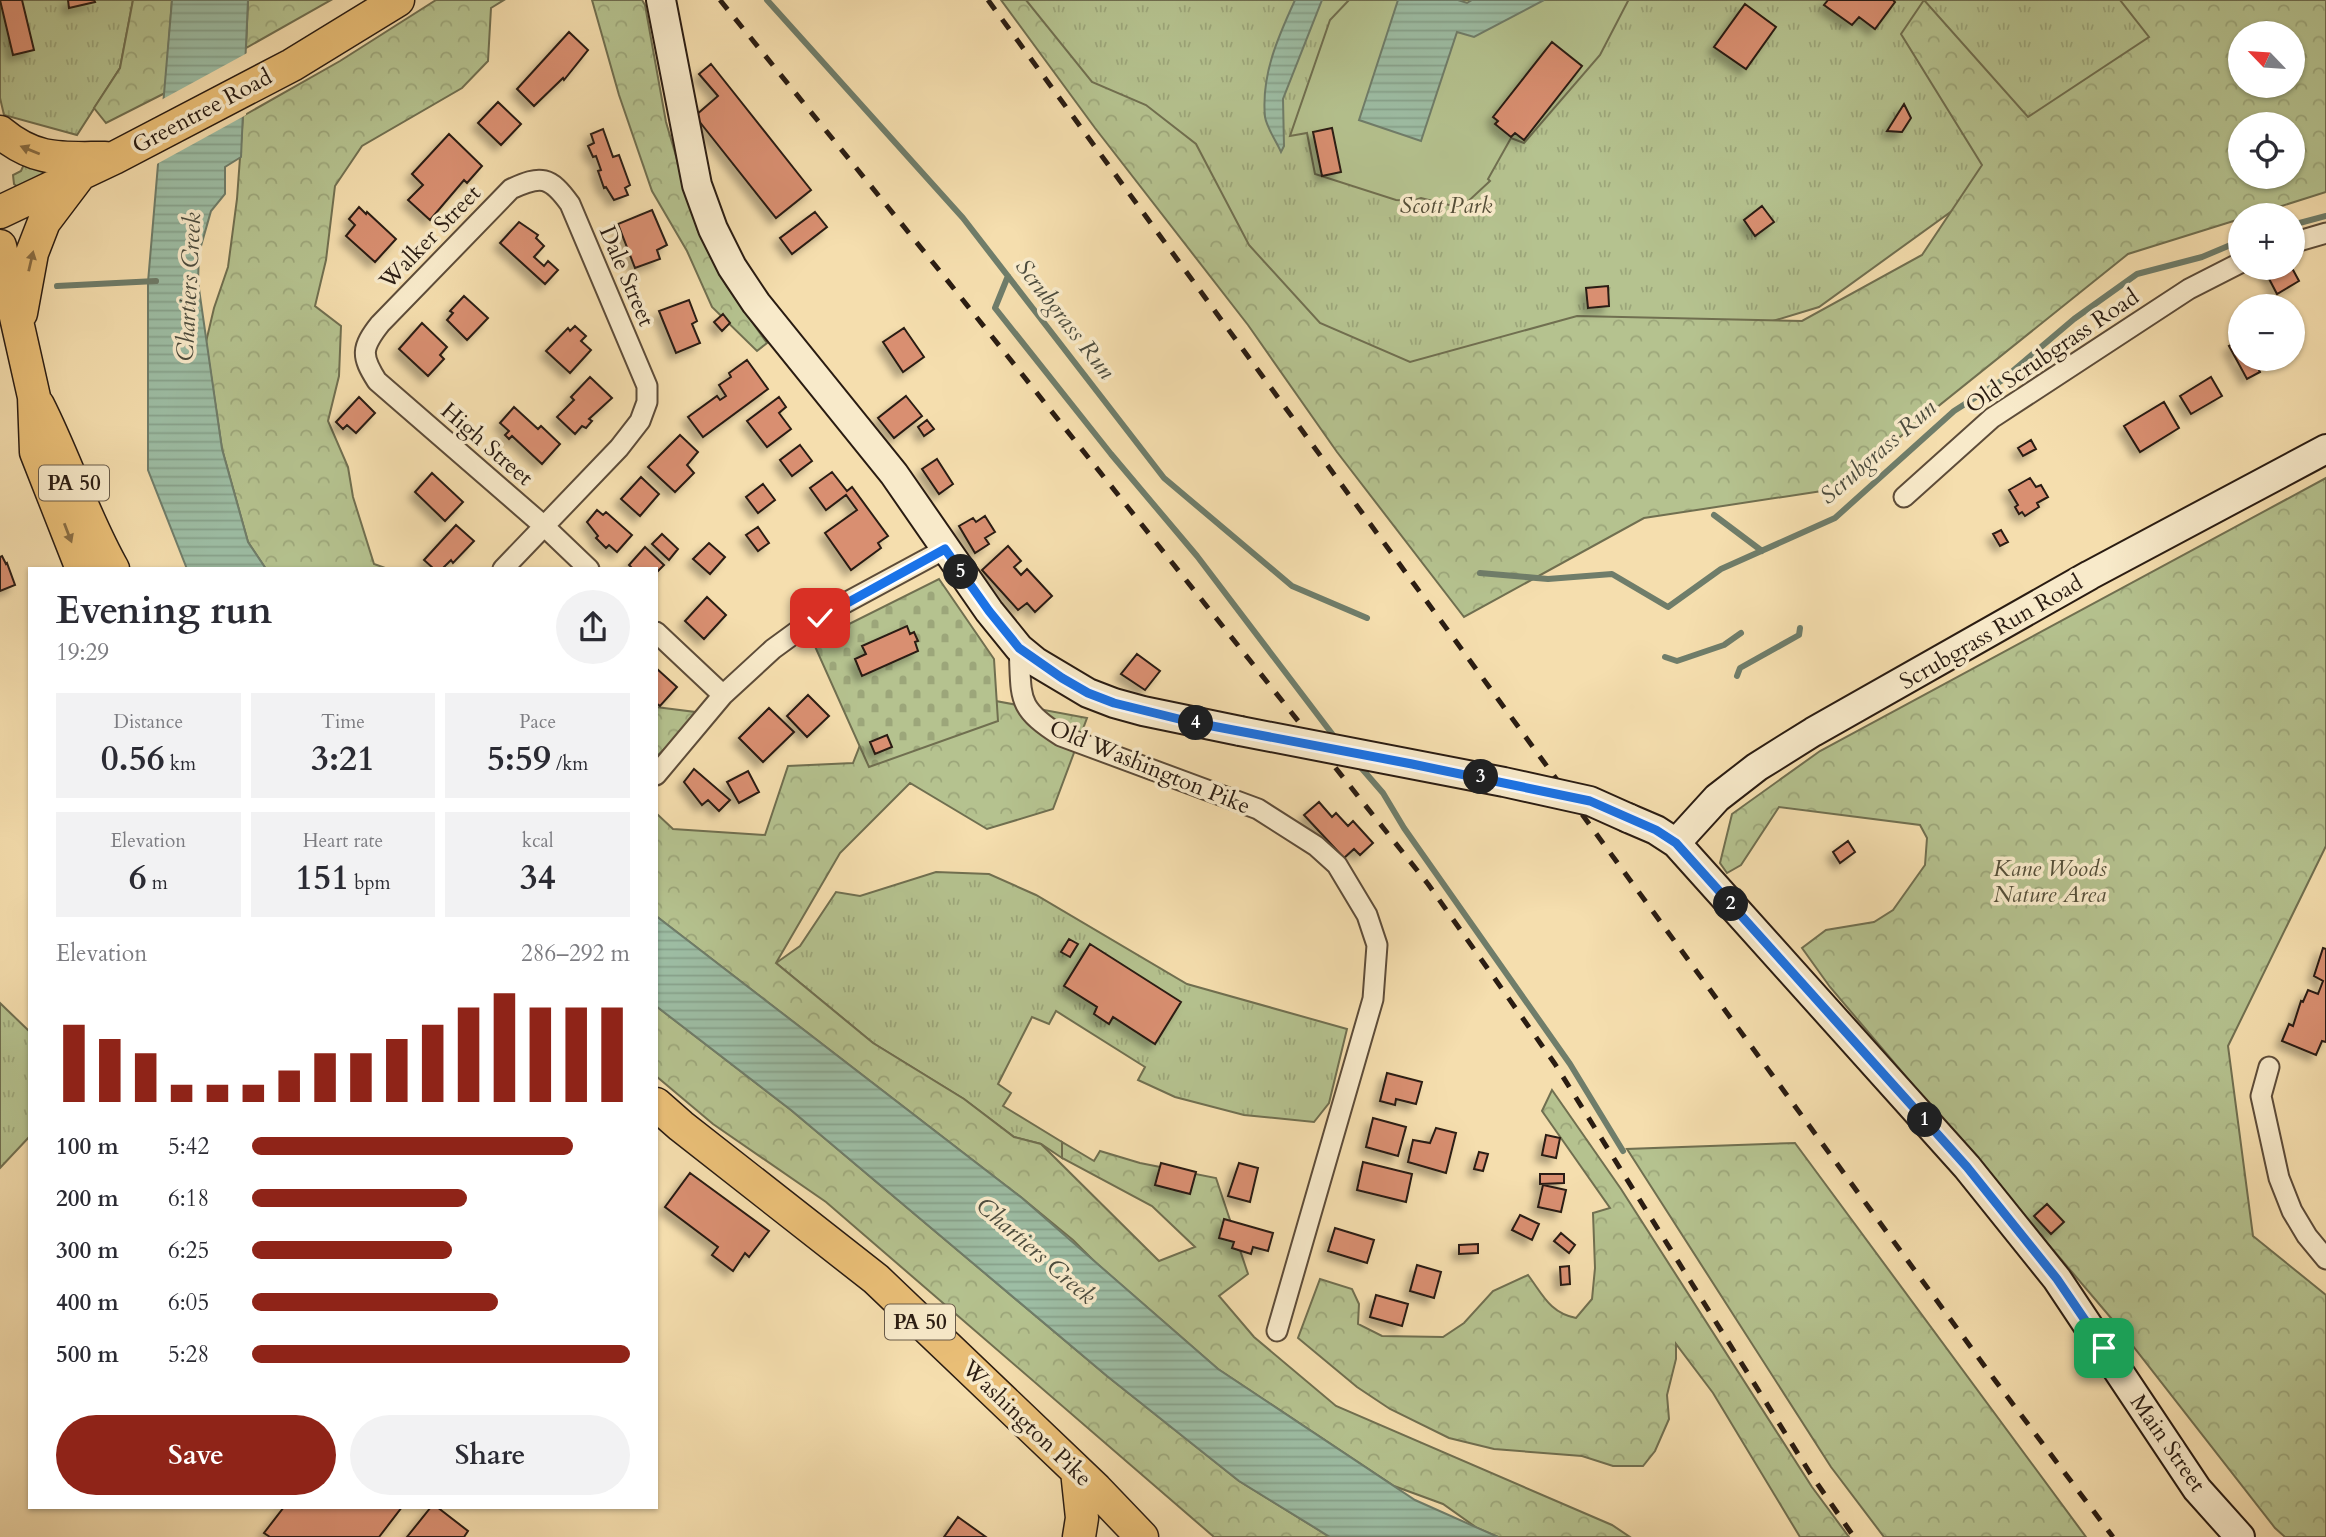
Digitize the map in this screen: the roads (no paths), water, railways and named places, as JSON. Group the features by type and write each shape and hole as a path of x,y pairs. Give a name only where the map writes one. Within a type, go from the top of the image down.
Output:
{"main road":[{"name":"Greentree Road","path":"0,212 114,158 292,65 398,0"},
{"path":"0,132 27,150 46,156 114,158"},
{"path":"18,328 32,253 44,222 82,173"},
{"name":"PA 50","path":"0,246 34,397 36,452 81,567"},
{"name":"PA 50","path":"34,397 59,445 100,546 112,567"},
{"name":"Washington Pike","path":"668,1119 876,1279 1077,1471 1131,1533"},
{"path":"1077,1471 1082,1518 1079,1537"}],"street":[{"path":"661,0 697,185 713,229 732,267 756,303 894,474 989,611 1019,648"},
{"name":"Walker Street","path":"364,349 380,324 511,189 530,180 545,179"},
{"name":"Dale Street","path":"544,526 619,448 640,421 647,402 647,386 570,204 560,190 545,179"},
{"path":"2305,239 2326,233"},
{"name":"Old Scrubgrass Road","path":"1904,497 1992,418 2189,289 2228,269"},
{"name":"High Street","path":"364,349 366,364 377,381 544,526 587,567"},
{"name":"Scrubgrass Run Road","path":"1676,843 1717,798 1756,767 1813,732 2090,575 2326,449"},
{"path":"505,567 544,526"},
{"path":"658,773 723,695 773,649 810,622 945,549"},
{"path":"658,634 723,695"},
{"name":"Main Street","path":"1019,648 1062,678 1088,693 1114,703 1590,801 1656,830 1676,843 1967,1167 2057,1279 2197,1489 2240,1537"},
{"name":"Old Washington Pike","path":"1019,648 1022,695 1027,710 1038,722 1060,736 1245,804 1294,830 1337,865 1367,915 1377,945 1373,999 1277,1331"},
{"path":"2269,1067 2261,1096 2278,1178 2292,1212 2326,1259"}],"water":[{"name":"Chartiers Creek","path":"172,0 248,0 241,157 225,167 225,194 211,211 199,253 198,282 222,449 248,542 265,567 186,567 148,470 148,282"},
{"path":"1295,0 1322,0 1283,99 1284,146 1281,152 1265,117 1264,101 1268,71"},
{"path":"1398,0 1458,0 1467,3 1472,0 1544,0 1474,37 1457,32 1421,141 1359,120"},
{"name":"Chartiers Creek","path":"658,918 1022,1198 1218,1369 1415,1500 1498,1537 1330,1537 1239,1481 1107,1376 791,1110 658,1008"}],"waterway":[{"name":"Scrubgrass Run","path":"767,0 963,218 1164,478 1292,586 1367,618"},
{"name":"Scrubgrass Run","path":"2305,222 2326,216"},
{"name":"Scrubgrass Run","path":"1480,573 1548,579 1612,574 1668,607 1721,569 1835,518 1954,411 2001,381 2074,319 2137,274 2202,257 2228,246"},
{"path":"1008,276 995,308 1111,454 1197,556 1336,739"},
{"path":"57,286 156,281"},
{"path":"1714,515 1762,551"},
{"path":"1737,676 1740,668 1799,635 1800,628"},
{"path":"1665,657 1677,661 1724,645 1741,633"},
{"path":"1357,763 1383,793 1404,828 1570,1064 1623,1151"}],"railway":[{"path":"720,0 939,270 1428,884 1555,1064 1810,1473 1854,1537"},
{"path":"988,0 1994,1379 2113,1537"}],"park label":[{"name":"Scott Park","path":"1446,205"},
{"name":"Kane Woods Nature Area","path":"2050,881"}]}
